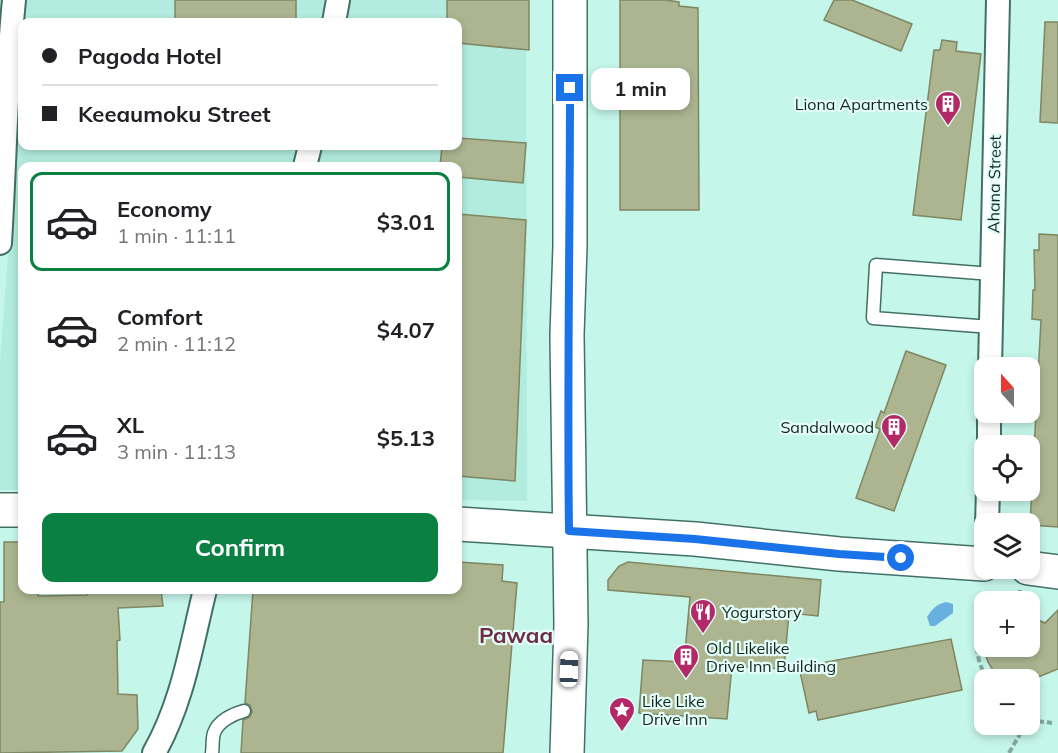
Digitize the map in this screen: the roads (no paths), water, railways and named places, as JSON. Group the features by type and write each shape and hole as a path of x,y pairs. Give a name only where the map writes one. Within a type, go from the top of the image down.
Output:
{"main road":[{"path":"567,753 571,624 567,335 570,246 570,0"},
{"path":"0,510 18,510"},
{"path":"462,524 695,539 839,554 974,563"},
{"path":"1040,570 1058,572"}],"street":[{"path":"0,243 10,141 8,64 14,0"},
{"path":"335,18 338,0"},
{"name":"Ahana Street","path":"990,357 998,0"},
{"path":"154,753 164,736 188,670 205,594"}],"lane":[{"path":"991,327 873,318 876,265 992,273"},
{"path":"212,753 214,732 233,714 244,711"}],"water":[{"path":"946,602 953,604 953,613 935,626 930,626 927,617 929,614 937,606"}],"place":[{"name":"Liona Apartments","path":"948,127"},
{"name":"Sandalwood","path":"894,450"},
{"name":"Yogurstory","path":"703,635"},
{"name":"Old Likelike Drive Inn Building","path":"686,680"},
{"name":"Like Like Drive Inn","path":"622,733"}],"district":[{"name":"Pawaa","path":"516,635"}]}
